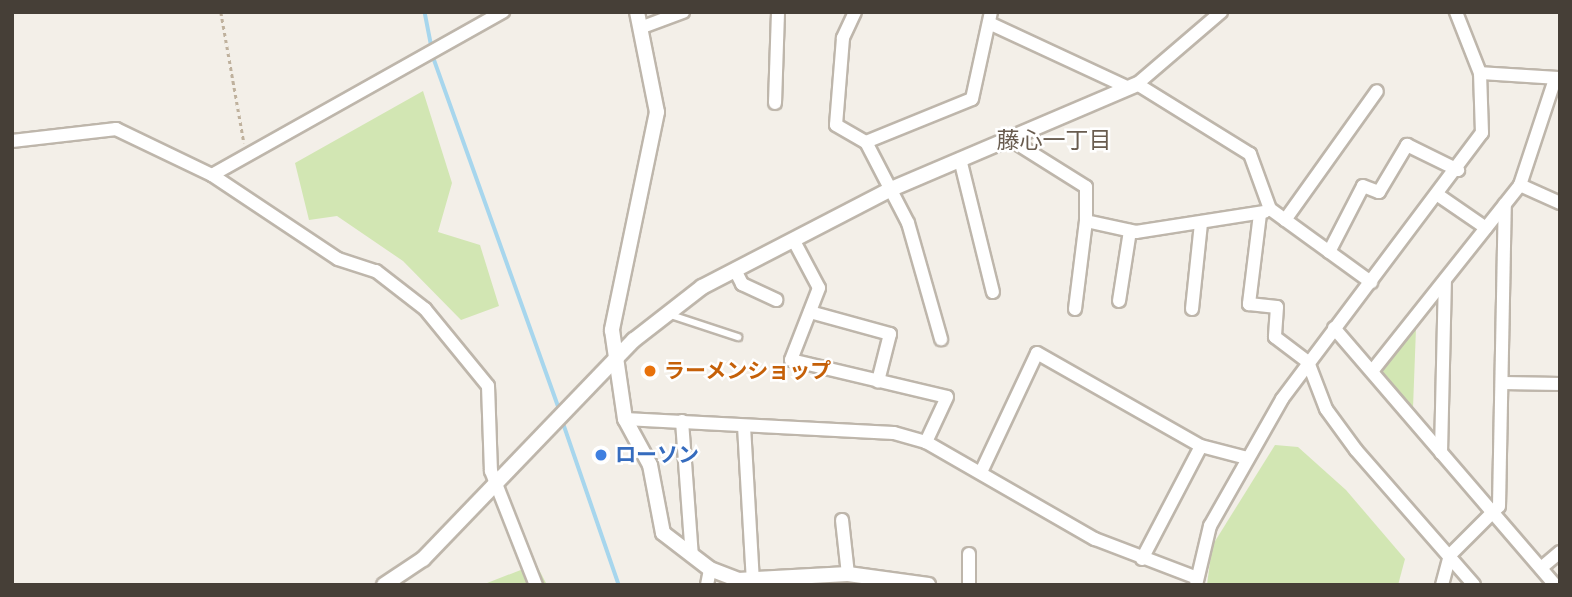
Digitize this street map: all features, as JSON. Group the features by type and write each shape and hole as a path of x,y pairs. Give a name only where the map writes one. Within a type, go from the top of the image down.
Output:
{"street":[{"path":"212,175 503,12"},
{"path":"637,12 657,112 638,222 613,301 615,362 625,419 650,465 663,533 710,569 761,583 848,574 874,580 928,585"},
{"path":"640,28 683,12"},
{"path":"775,103 778,12"},
{"path":"855,12 843,38 836,125 866,142 908,223 941,339"},
{"path":"384,585 423,559 497,489 615,362 666,314 735,270 889,190 1133,86 1221,12"},
{"path":"625,419 894,433 926,442 1142,559 1196,581 1210,526 1247,458 1308,362 1458,170 1485,126 1480,74 1456,12"},
{"path":"866,142 972,99 990,18 1133,86 1250,154 1265,211 1249,304 1277,307 1275,337 1308,362 1326,409 1356,450 1474,585"},
{"path":"1373,370 1520,185 1558,79 1480,74"},
{"path":"1285,219 1377,91"},
{"path":"12,141 116,129 212,175 338,259 376,271 455,340 488,386 497,489 536,585"},
{"path":"1008,138 1086,187 1086,221 1075,309"},
{"path":"1329,251 1363,186 1379,192 1407,145 1458,170"},
{"path":"960,159 993,292"},
{"path":"1520,185 1560,203"},
{"path":"1438,195 1486,228"},
{"path":"1442,585 1450,555 1499,506 1505,204"},
{"path":"1086,221 1130,231 1201,224 1265,211 1285,219 1371,282"},
{"path":"1192,309 1201,224"},
{"path":"1119,301 1130,231"},
{"path":"793,241 820,288 791,360 947,397 926,442"},
{"path":"735,270 743,284 776,300"},
{"path":"1441,453 1445,280"},
{"path":"810,312 890,334 878,381"},
{"path":"1334,328 1373,370 1555,585"},
{"path":"982,470 1037,353 1201,446 1247,458"},
{"path":"1503,383 1560,384"},
{"path":"682,421 692,556"},
{"path":"744,426 761,583"},
{"path":"1142,559 1201,446"},
{"path":"842,520 848,574"},
{"path":"1541,568 1560,552"},
{"path":"969,554 969,585"},
{"path":"708,585 710,569"}],"lane":[{"path":"666,314 738,337"}],"path":[{"path":"221,12 247,156"}],"green space":[{"path":"423,91 452,183 438,232 480,245 499,306 461,320 403,261 337,216 309,220 295,163"},
{"path":"1416,328 1413,408 1381,371"},
{"path":"1275,445 1298,447 1346,490 1405,559 1398,585 1207,585 1212,546"},
{"path":"536,564 547,585 482,585"}],"waterway":[{"path":"425,12 432,48"},
{"path":"433,56 560,411"},
{"path":"563,422 619,585"}],"place":[{"name":"ラーメンショップ","path":"650,371"},
{"name":"ローソン","path":"601,455"}],"district":[{"name":"藤心一丁目","path":"1054,140"}]}
